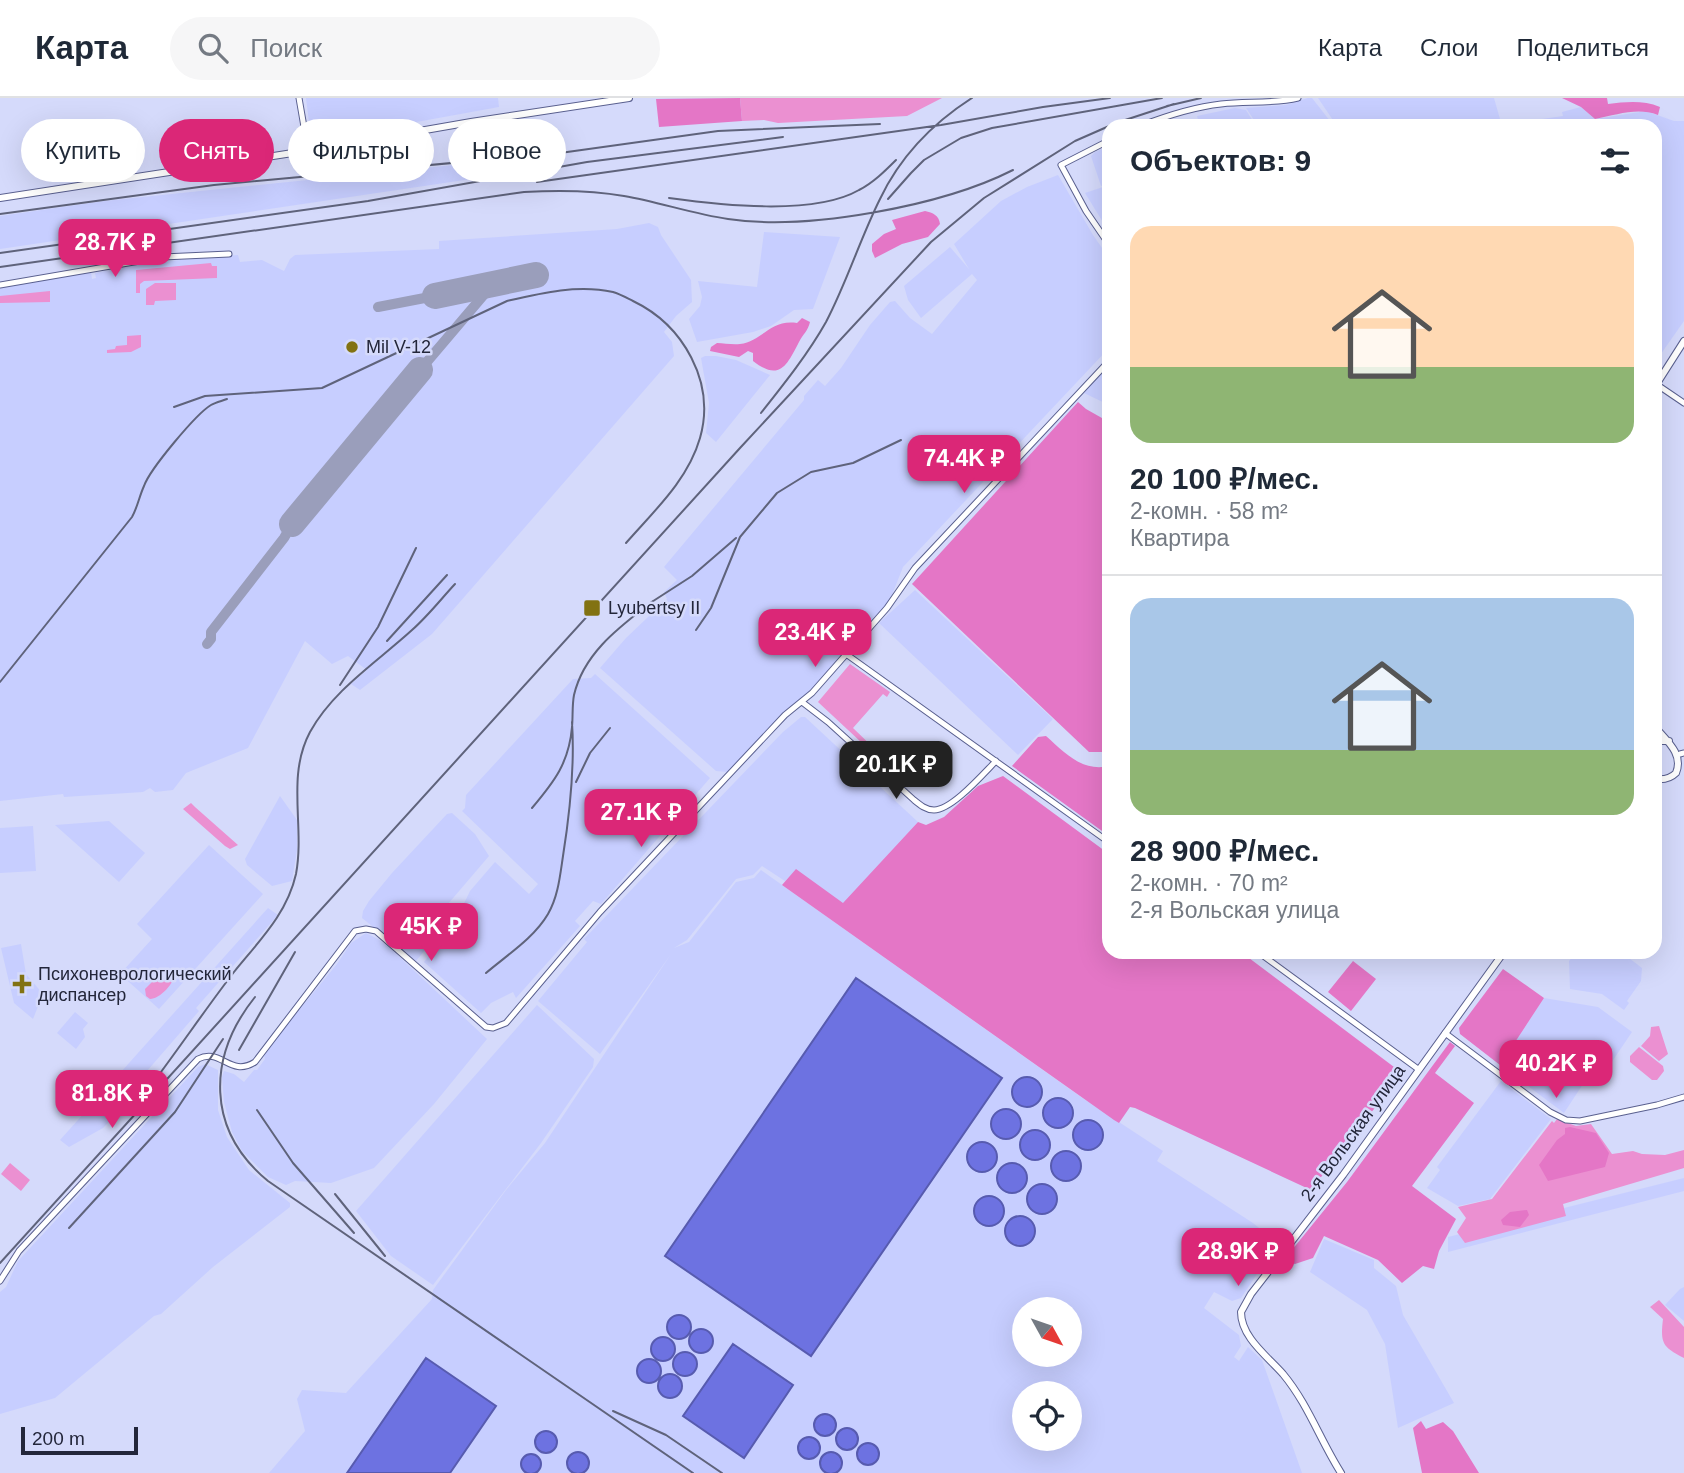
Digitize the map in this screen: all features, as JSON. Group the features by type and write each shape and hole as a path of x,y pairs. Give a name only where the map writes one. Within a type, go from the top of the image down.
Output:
{"main road":[{"path":"434,130 629,98"},
{"path":"0,198 288,153"},
{"path":"1662,368 1684,333"},
{"path":"1662,376 1684,341"},
{"path":"1662,734 1682,753 1678,770 1670,778 1662,779"},
{"path":"1662,740 1673,744"},
{"name":"2-я Вольская улица","path":"1341,1473 1307,1408 1284,1375 1246,1331 1241,1312 1257,1285 1343,1175 1499,959"}],"street":[{"path":"299,98 303,119"},
{"path":"1159,119 1220,104 1298,98"},
{"path":"1102,144 1061,165 1102,234"},
{"path":"0,285 163,257 229,254"},
{"path":"0,1281 19,1251 198,1059 212,1055 242,1068 255,1062 355,931 371,929 383,937 486,1027 493,1028 506,1023 600,912 785,715 802,702 887,608 915,568 1102,369"},
{"path":"1662,389 1684,403"},
{"path":"846,654 1102,837"},
{"path":"802,702 918,803 930,810 949,805 996,761"},
{"path":"1268,959 1418,1069"},
{"path":"1445,1033 1553,1114 1566,1120 1584,1120 1684,1097"}],"shaded area":[{"path":"306,98 498,98 499,107 433,119 309,119"},
{"path":"740,98 942,98 907,116 778,123 764,120 742,121"},
{"path":"740,98 742,121 659,127 656,99"},
{"path":"1312,98 1328,119 1253,119 1246,108 1286,105"},
{"path":"1318,98 1494,98 1500,119 1332,119"},
{"path":"1562,98 1607,98 1608,104 1641,102 1660,107 1658,115 1635,112 1595,119 1581,107"},
{"path":"1581,107 1595,119 1542,119 1563,116 1562,112"},
{"path":"1235,108 1246,110 1252,119 1198,119 1197,116"},
{"path":"1646,111 1674,121 1684,121 1684,321 1662,352 1662,119 1595,119"},
{"path":"1102,149 1101,186 1091,156"},
{"path":"448,166 448,182 451,182 0,249 0,216 104,201 288,182 434,182 434,167"},
{"path":"1058,175 1102,248 1102,355 903,567 890,600 803,698 728,772 716,771 600,668 626,638 667,599 664,592 677,580 664,567 818,380 825,386 890,302 895,301 910,318 932,334 977,280 972,274 921,318 908,300 904,286 950,247 969,269 954,244 1001,201"},
{"path":"1102,188 1102,221 1085,193"},
{"path":"925,211 935,215 940,224 928,237 902,244 875,258 872,244 884,234 896,229 892,220"},
{"path":"649,223 658,227 691,280 692,302 676,316 664,332 672,342 674,356 432,634 360,690 351,684 367,670 348,656 332,664 305,641 248,748 186,773 173,790 155,792 150,788 143,792 64,797 63,794 0,801 0,288 91,272 92,279 96,278 95,273 147,263 238,255 240,262 262,260 284,271 295,255 439,249 439,241 617,229"},
{"path":"764,232 840,237 813,309 794,310 771,326 753,332 697,342 689,319 700,306 702,297 698,281 757,287"},
{"path":"211,263 212,266 217,266 217,278 144,281 140,284 140,293 136,293 136,270"},
{"path":"155,283 176,283 176,300 155,301 154,305 146,305 146,289"},
{"path":"50,291 50,302 0,303 0,296"},
{"path":"802,318 810,322 808,328 782,368 770,370 762,367 753,361 753,353 748,351 739,357 710,351 717,343 748,342 773,327 797,323"},
{"path":"141,335 141,347 131,352 107,353 107,350 115,349 116,346 127,345 127,336"},
{"path":"705,356 736,360 770,375 716,442 706,433 709,403 701,358"},
{"path":"1102,371 1102,402 1084,393"},
{"path":"1078,402 1102,418 1102,752 1089,752 912,584"},
{"path":"915,590 1053,719 1018,755 879,623"},
{"path":"850,664 890,692 887,697 883,694 853,728 880,754 877,757 818,702"},
{"path":"595,674 710,778 601,904 593,901 575,921 580,926 516,998 513,992 491,1003 481,1013 424,962 454,924 470,891 495,862 529,894 538,884 462,811 465,808 466,795 573,679 591,678"},
{"path":"801,717 805,717 918,822 843,904 796,870 785,881 762,866 753,875 736,879 687,940 674,948 689,942 736,882 754,878 761,870 1081,1097 1163,1151 1157,1161 1269,1236 1269,1256 1241,1298 1232,1301 1214,1292 1204,1308 1239,1335 1241,1346 1234,1357 1239,1361 1248,1347 1262,1360 1302,1473 269,1473 305,1431 297,1399 302,1390 346,1393 432,1299 433,1290 506,1190 545,1143 671,954 600,1054 538,1001 587,942 584,939 783,732"},
{"path":"1046,736 1067,755 1082,764 1102,767 1102,831 1012,766 1038,737"},
{"path":"1003,776 1102,849 1102,959 1250,959 1402,1073 1311,1190 1135,1108 1130,1107 1119,1123 782,885 796,869 843,903 918,822 926,825 944,817 978,786"},
{"path":"280,796 297,820 297,850 292,881 272,886 247,865 245,859"},
{"path":"191,803 238,845 230,849 225,846 183,809"},
{"path":"452,813 475,834 489,856 448,904 454,910 447,923 416,961 362,918 363,911 392,873 447,814"},
{"path":"109,821 145,853 119,882 55,825"},
{"path":"33,826 36,871 0,873 0,828"},
{"path":"209,845 263,894 159,1009 120,974 152,939 137,924"},
{"path":"268,908 278,915 196,1008 199,1011 147,1071 148,1082 103,1128 69,1147 60,1140"},
{"path":"366,933 391,949 487,1039 434,1104 374,1168 331,1183 295,1181 286,1185 268,1177 242,1151 232,1132 224,1102 222,1077 224,1071 234,1074 244,1082 257,1070 265,1059 264,1055 351,943"},
{"name":"Психоневрологический диспансер","path":"21,944 26,974 43,994 33,1019 14,1003 1,948"},
{"path":"1630,959 1642,968 1641,981 1624,1010 1602,994 1570,989 1569,961"},
{"path":"1353,961 1376,979 1351,1011 1328,992"},
{"path":"166,968 175,972 170,985 150,999 146,996 145,989"},
{"path":"1503,969 1544,998 1500,1065 1460,1034 1459,1028"},
{"path":"856,978 1002,1078 811,1356 665,1256"},
{"path":"1544,998 1598,1007 1632,1032 1607,1069 1587,1078 1564,1113 1500,1065"},
{"path":"537,1005 594,1059 593,1067 541,1143 433,1285 391,1256 356,1211"},
{"path":"75,1012 88,1023 83,1029 85,1037 76,1049 57,1033"},
{"path":"1659,1026 1668,1054 1659,1061 1641,1046 1650,1036 1651,1027"},
{"path":"1450,1042 1455,1046 1435,1073 1474,1103 1412,1186 1456,1219 1439,1251 1434,1269 1423,1266 1402,1283 1378,1260 1324,1236 1313,1258 1295,1264 1283,1261 1347,1182"},
{"path":"1639,1047 1663,1066 1664,1071 1657,1080 1652,1080 1630,1062 1630,1056"},
{"path":"205,1064 218,1070 218,1110 227,1137 249,1170 290,1203 290,1207 55,1398 0,1414 0,1292 6,1287 18,1261 198,1067"},
{"path":"1027,1077 1038,1081 1042,1092 1038,1103 1027,1107 1016,1103 1012,1092 1016,1081"},
{"path":"1501,1081 1551,1119 1490,1199 1458,1206 1427,1188 1440,1170 1437,1167"},
{"path":"1058,1098 1069,1102 1073,1113 1069,1124 1058,1128 1047,1124 1043,1113 1047,1102"},
{"path":"1006,1109 1017,1113 1021,1124 1017,1135 1006,1139 995,1135 991,1124 995,1113"},
{"path":"1557,1119 1576,1126 1591,1124 1612,1154 1633,1151 1665,1155 1684,1150 1684,1168 1563,1204 1566,1216 1465,1243 1457,1232 1466,1218 1458,1207 1492,1199 1552,1121 1554,1123"},
{"path":"1088,1120 1099,1124 1103,1135 1099,1146 1088,1150 1077,1146 1073,1135 1077,1124"},
{"path":"1565,1128 1596,1133 1609,1153 1605,1167 1548,1181 1539,1165 1557,1140 1565,1134"},
{"path":"1035,1130 1046,1134 1050,1145 1046,1156 1035,1160 1024,1156 1020,1145 1024,1134"},
{"path":"982,1142 993,1146 997,1157 993,1168 982,1172 971,1168 967,1157 971,1146"},
{"path":"1066,1151 1077,1155 1081,1166 1077,1177 1066,1181 1055,1177 1051,1166 1055,1155"},
{"path":"10,1163 30,1180 21,1191 1,1174"},
{"path":"1012,1163 1023,1167 1027,1178 1023,1189 1012,1193 1001,1189 997,1178 1001,1167"},
{"path":"1684,1178 1684,1191 1448,1252 1448,1237"},
{"path":"1042,1184 1053,1188 1057,1199 1053,1210 1042,1214 1031,1210 1027,1199 1031,1188"},
{"path":"989,1196 1000,1200 1004,1211 1000,1222 989,1226 978,1222 974,1211 978,1200"},
{"path":"1527,1210 1529,1215 1520,1227 1503,1225 1501,1220 1510,1212"},
{"path":"1020,1216 1031,1220 1035,1231 1031,1242 1020,1246 1009,1242 1005,1231 1009,1220"},
{"path":"1324,1239 1374,1260 1374,1268 1396,1286 1403,1315 1454,1403 1398,1428 1385,1344 1367,1310 1310,1272"},
{"path":"1684,1287 1684,1321 1665,1305"},
{"path":"1659,1300 1684,1327 1684,1358 1665,1344 1662,1334 1663,1319 1650,1307"},
{"path":"679,1315 690,1322 691,1327 684,1338 679,1339 668,1332 667,1327 674,1316"},
{"path":"701,1329 712,1336 713,1341 706,1352 701,1353 690,1346 689,1341 696,1330"},
{"path":"663,1337 674,1344 675,1349 668,1360 663,1361 652,1354 651,1349 658,1338"},
{"path":"733,1344 793,1385 744,1458 683,1416"},
{"path":"685,1352 696,1359 697,1364 690,1375 685,1376 674,1369 673,1364 680,1353"},
{"path":"426,1358 496,1406 450,1473 347,1473"},
{"path":"649,1359 660,1366 661,1371 654,1382 649,1383 638,1376 637,1371 644,1360"},
{"path":"670,1374 681,1381 682,1386 675,1397 670,1398 659,1391 658,1386 665,1375"},
{"path":"825,1414 833,1417 836,1425 833,1433 825,1436 817,1433 814,1425 817,1417"},
{"path":"1421,1421 1426,1429 1443,1422 1453,1431 1479,1473 1422,1473 1413,1428"},
{"path":"847,1428 855,1431 858,1439 855,1447 847,1450 839,1447 836,1439 839,1431"},
{"path":"546,1431 554,1434 557,1442 554,1450 546,1453 538,1450 535,1442 538,1434"},
{"path":"809,1437 817,1440 820,1448 817,1456 809,1459 801,1456 798,1448 801,1440"},
{"path":"868,1443 876,1446 879,1454 876,1462 868,1465 860,1462 857,1454 860,1446"},
{"path":"578,1452 588,1459 589,1463 582,1473 578,1474 568,1467 567,1463 574,1453"},
{"path":"831,1452 839,1455 842,1463 839,1471 831,1474 823,1471 820,1463 823,1455"},
{"path":"531,1454 538,1457 541,1464 538,1471 531,1474 524,1471 521,1464 524,1457"}],"taxiway":[{"path":"420,370 493,284"},
{"path":"378,307 435,296"},
{"path":"207,644 211,639 211,632 292,524"}],"runway":[{"path":"435,296 536,275"},
{"path":"292,524 420,370"}],"railway":[{"path":"761,413 804,357 826,322 873,214 897,169 931,130 972,98"},
{"path":"566,178 941,125 1110,98"},
{"path":"888,199 924,160 961,138 992,128 1162,98"},
{"path":"1167,106 1201,98"},
{"path":"1128,119 1174,104"},
{"path":"0,214 214,185 560,153 718,131 880,124"},
{"path":"0,1263 740,448 931,242 984,198 1075,141 1102,129"},
{"path":"0,253 368,201 587,162 783,137"},
{"path":"669,198 766,206 818,203 859,190 896,160"},
{"path":"0,267 524,192 574,191 612,194 715,217 760,222 834,218 950,195 1013,170"},
{"path":"174,407 205,396 322,388 507,301 573,289 613,292 651,311 680,340 699,376 703,396 704,417 695,453 679,481 626,543"},
{"path":"0,682 132,517 148,478 174,442 204,410 227,399"},
{"path":"696,630 711,608 740,537 777,493 811,472 853,463 901,440"},
{"path":"647,605 692,576 736,538"},
{"path":"340,685 378,627 416,548"},
{"path":"387,641 447,575"},
{"path":"155,1080 271,926 286,902 296,874 298,856 299,766 310,732 343,690 418,625 455,584"},
{"path":"532,808 564,762 572,727 574,695 586,666 605,641 653,601"},
{"path":"486,973 535,931 554,901 560,879 570,806 572,722"},
{"path":"576,782 590,753 610,728"},
{"path":"239,1050 295,952"},
{"path":"255,997 239,1020 228,1044 220,1092 224,1116 233,1139 248,1161 268,1181 693,1473"},
{"path":"69,1228 175,1112 223,1039"},
{"path":"257,1110 293,1163 354,1233"},
{"path":"335,1194 385,1256"},
{"path":"613,1411 666,1435 722,1473"}],"place":[{"name":"Mil V-12","path":"352,347"},
{"name":"Lyubertsy II","path":"592,608"},
{"name":"Психоневрологический диспансер","path":"22,984"}]}
